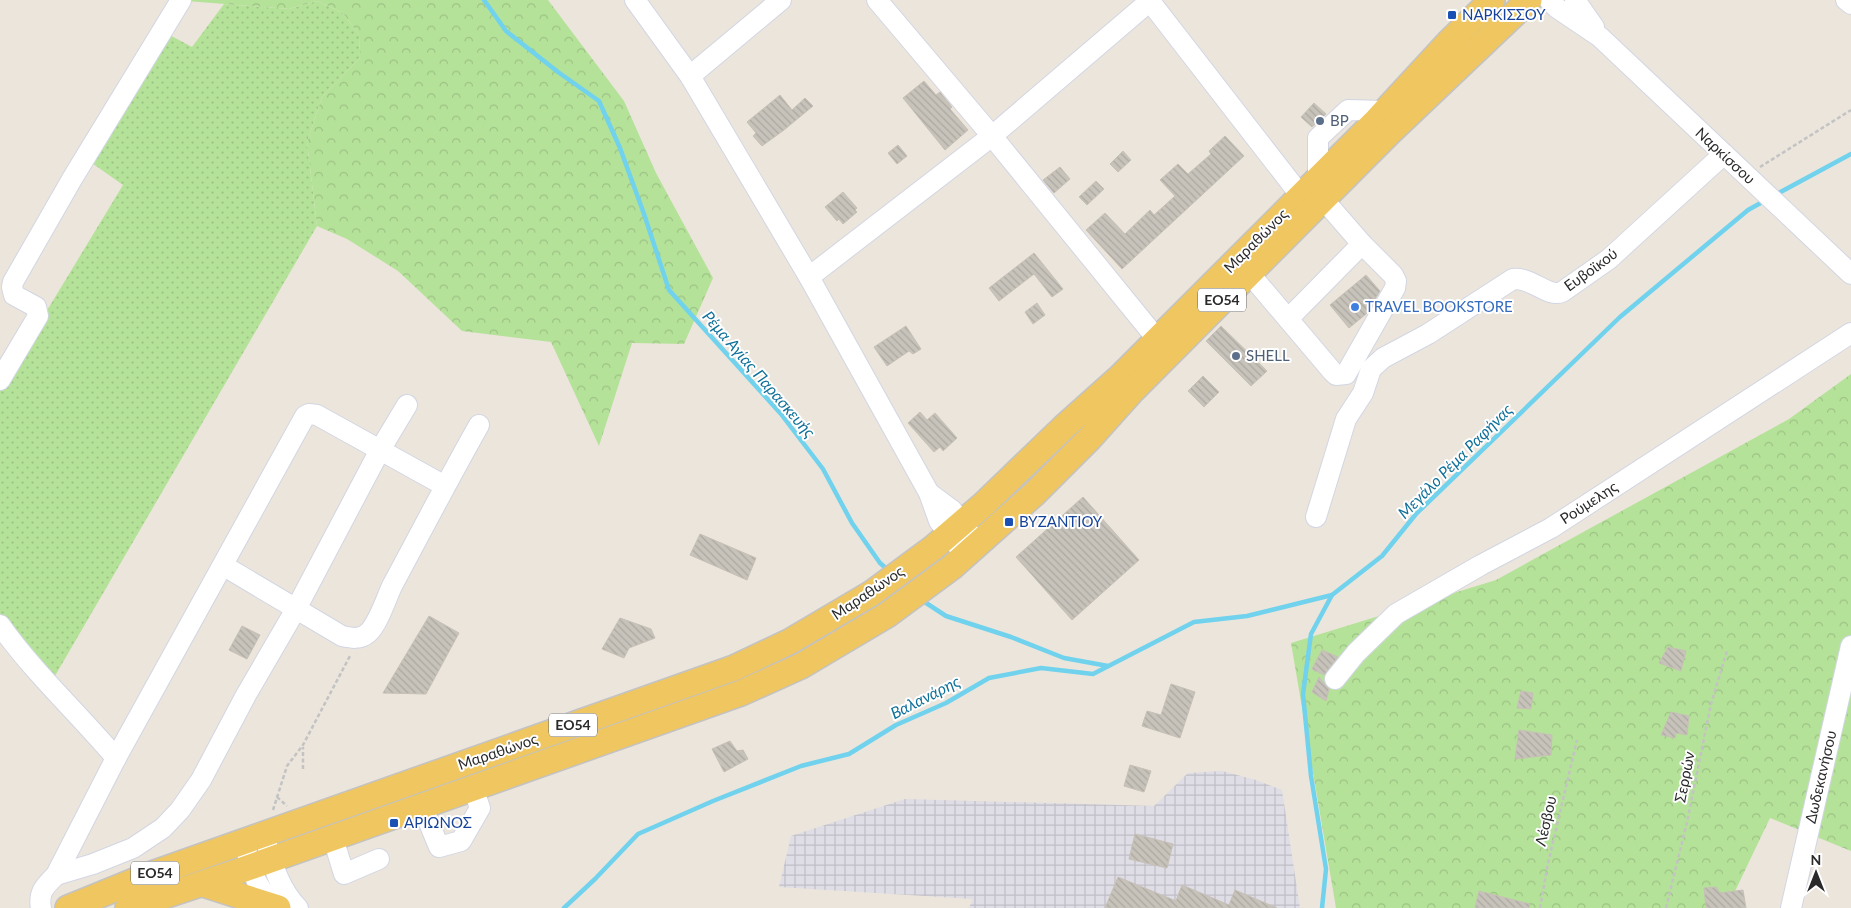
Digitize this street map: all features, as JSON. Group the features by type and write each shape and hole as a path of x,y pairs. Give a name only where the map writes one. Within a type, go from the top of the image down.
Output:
{"main road":[{"name":"Μαραθώνος","path":"128,908 203,884 741,693 801,666 854,636 895,609 972,549 1034,494 1076,452 1133,390 1249,273 1314,192 1385,111 1449,42 1492,0"},
{"name":"Μαραθώνος","path":"68,908 149,875 734,668 798,637 872,593 956,529 1017,474 1064,427 1120,377 1314,192 1390,132 1529,0"},
{"path":"203,884 278,908"}],"street":[{"path":"0,380 38,316 36,307 14,295 13,282 72,179 181,0"},
{"path":"635,0 690,76 809,277 929,492 939,520 956,529 972,549"},
{"path":"690,76 781,0"},
{"path":"877,0 992,136 1158,339"},
{"path":"809,277 992,136 1149,0 1314,192 1393,275 1396,284 1350,370 1346,374 1336,374 1249,273"},
{"path":"1549,0 1557,8 1600,36"},
{"path":"1575,0 1600,36"},
{"path":"1846,0 1851,4"},
{"name":"Ναρκίσσου","path":"1600,36 1851,274"},
{"name":"Ευβοϊκού","path":"1316,517 1346,418 1364,392 1371,369 1383,358 1428,334 1513,279 1527,280 1552,293 1562,292 1610,259 1724,154"},
{"path":"1288,318 1362,244"},
{"name":"Ρούμελης","path":"1335,679 1356,653 1396,614 1481,565 1551,528 1851,333"},
{"path":"56,875 93,864 133,848 163,828 180,810 201,780 246,695 296,609 380,450 407,405"},
{"path":"41,908 40,893 56,875 116,758 224,566 305,416 309,414 317,415 445,486"},
{"path":"224,566 342,636 359,638 367,634 373,627 390,590 479,425"},
{"path":"0,625 47,683 91,728 116,758"},
{"name":"Δωδεκανήσου","path":"1791,908 1851,646"},
{"path":"422,806 439,847 462,841 480,808 473,788"},
{"path":"260,836 260,888 278,908"},
{"path":"333,838 344,874 379,860"},
{"path":"261,863 282,886 298,908"}],"path":[{"path":"1746,176 1851,110"},
{"path":"260,836 270,820 287,766 304,745 359,638"},
{"name":"Σερρών","path":"1666,908 1688,822 1711,704 1727,651"},
{"name":"Λέσβου","path":"1540,908 1548,863 1577,740"},
{"path":"303,769 304,745"}],"shaded area":[{"path":"1222,771 1256,780 1282,790 1300,908 969,908 973,899 779,887 791,836 905,799 1154,806 1188,773"}],"green space":[{"path":"174,0 548,0 624,101 656,173 713,278 684,344 632,343 599,446 551,342 462,331 398,271 347,239 317,226 307,142 322,97 360,58 359,35 343,13 317,1 289,9"},
{"path":"317,1 343,13 359,35 360,58 322,97 307,142 317,226 52,681 0,617 0,388 123,185 89,161 166,33 192,47 224,4 289,9"},
{"path":"1851,374 1851,851 1770,818 1727,908 1336,908 1291,643 1496,580 1789,419"}],"building":[{"path":"924,81 936,95 940,92 952,107 950,109 968,130 945,150 903,98"},
{"path":"780,95 792,110 805,98 813,106 762,146 753,136 756,133 747,122"},
{"path":"1314,103 1326,114 1312,127 1301,117"},
{"path":"1225,136 1244,156 1122,269 1086,230 1105,213 1125,234 1150,210 1154,215 1175,196 1160,180 1178,164 1188,174 1211,154 1209,151"},
{"path":"898,145 907,156 897,164 888,153"},
{"path":"1123,151 1131,160 1118,172 1110,164"},
{"path":"1060,167 1070,179 1054,193 1043,180"},
{"path":"1096,181 1104,189 1087,205 1079,197"},
{"path":"843,192 857,208 855,210 857,212 843,224 839,219 837,221 825,207"},
{"path":"1034,253 1063,289 1052,297 1034,274 999,301 989,288"},
{"path":"1366,275 1380,291 1366,314 1349,328 1330,305"},
{"path":"1037,303 1045,315 1033,324 1025,312"},
{"path":"906,326 921,349 913,354 909,351 887,366 874,347"},
{"name":"SHELL","path":"1221,326 1267,371 1251,386 1206,341"},
{"path":"1203,376 1219,392 1204,407 1188,391"},
{"path":"920,412 927,420 935,413 957,438 943,451 940,447 934,452 908,423"},
{"path":"1083,497 1139,560 1072,620 1016,557"},
{"path":"700,534 756,558 747,580 690,555"},
{"path":"429,616 459,633 426,694 383,693"},
{"path":"620,618 651,629 655,638 629,648 624,658 602,649"},
{"path":"242,626 260,635 247,659 229,650"},
{"path":"1668,647 1686,651 1681,671 1659,663"},
{"path":"1322,650 1338,657 1324,675 1312,669"},
{"path":"1319,677 1329,689 1326,701 1312,692"},
{"path":"1171,684 1195,692 1180,738 1142,726 1147,711 1161,715"},
{"path":"1521,691 1533,693 1531,709 1517,708"},
{"path":"1671,712 1689,716 1687,735 1676,733 1675,738 1661,735"},
{"path":"1519,730 1552,735 1551,755 1515,759"},
{"path":"730,741 737,751 743,750 748,759 724,772 712,749"},
{"path":"1130,765 1151,771 1144,792 1124,786"},
{"path":"1135,834 1173,844 1167,868 1129,859"},
{"path":"1118,877 1176,901 1182,885 1229,905 1235,890 1277,908 1105,908"},
{"path":"1716,887 1720,893 1743,890 1746,908 1706,908 1704,888"},
{"path":"1479,891 1530,904 1529,908 1475,908"}],"waterway":[{"name":"Ρέμα Αγίας Παρασκευής","path":"484,0 506,31 599,101 620,148 669,290 781,414 823,469 852,523 880,563 888,570"},
{"name":"Μεγάλο Ρέμα Ραφήνας","path":"1775,195 1851,154"},
{"name":"Μεγάλο Ρέμα Ραφήνας","path":"1322,908 1326,869 1311,776 1303,694 1311,634 1332,595 1382,556 1416,514 1620,317 1748,210 1766,200"},
{"name":"Βαλανάρης","path":"564,908 638,834 713,801 801,766 849,754 896,725 946,703 989,678 1041,668 1093,674 1194,622 1247,616 1332,595"},
{"name":"Ρέμα Αγίας Παρασκευής","path":"920,599 946,616 1011,637 1064,658 1108,666"}],"place":[{"name":"ΝΑΡΚΙΣΣΟΥ","path":"1452,15"},
{"name":"BP","path":"1320,121"},
{"name":"TRAVEL BOOKSTORE","path":"1355,307"},
{"name":"SHELL","path":"1236,356"},
{"name":"ΒΥΖΑΝΤΙΟΥ","path":"1009,522"},
{"name":"ΑΡΙΩΝΟΣ","path":"394,823"}]}
